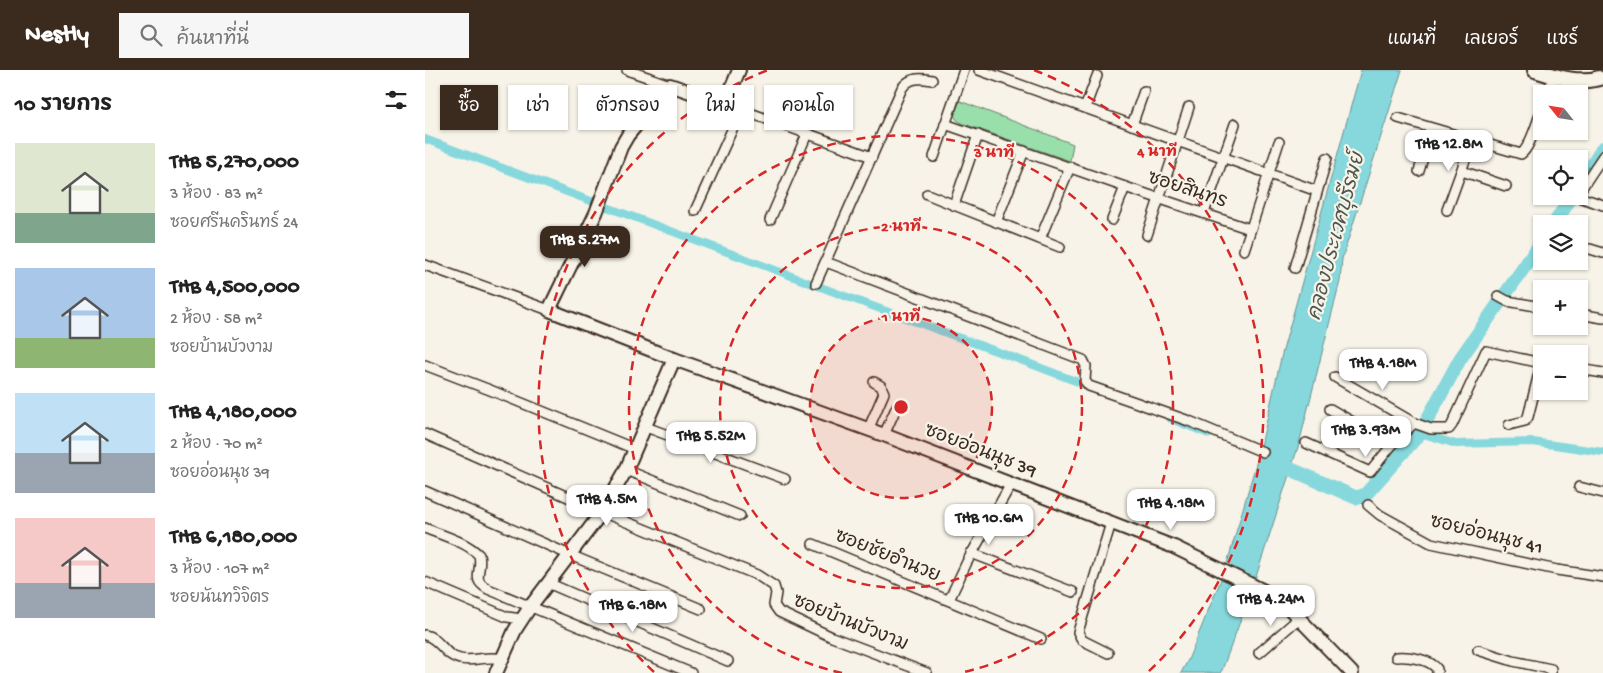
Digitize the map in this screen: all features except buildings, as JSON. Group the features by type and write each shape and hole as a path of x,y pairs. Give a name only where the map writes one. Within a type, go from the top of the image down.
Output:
{"main road":[{"path":"1535,70 1579,81 1588,81 1603,76"},
{"path":"1588,70 1603,76"}],"street":[{"path":"627,70 669,85"},
{"path":"733,85 739,70"},
{"path":"934,157 964,70"},
{"path":"979,70 1317,191"},
{"path":"1085,108 1097,76"},
{"path":"1550,85 1553,76"},
{"path":"816,283 902,88 907,82 920,78 932,80"},
{"path":"1131,125 1144,91"},
{"path":"1147,235 1189,107"},
{"path":"754,115 872,157"},
{"path":"1398,118 1521,154 1525,152 1533,133"},
{"name":"ซอยสินทร","path":"945,124 1125,187 1250,228"},
{"path":"1204,213 1235,124"},
{"path":"1419,171 1432,129"},
{"path":"549,310 598,208 621,147 632,130"},
{"path":"695,211 732,130"},
{"path":"770,220 807,134"},
{"path":"954,205 978,135"},
{"path":"1447,210 1472,141"},
{"path":"1244,250 1279,142"},
{"path":"997,222 1024,151"},
{"path":"1603,156 1579,192 1582,198 1603,205"},
{"path":"1295,268 1327,158"},
{"path":"1041,239 1070,167"},
{"path":"1462,171 1506,186"},
{"path":"1113,220 1125,187"},
{"path":"927,194 1061,247"},
{"path":"1590,249 1603,253"},
{"path":"826,262 1083,360 1086,366 1085,381 1089,386 1189,420 1263,452"},
{"name":"ซอยอ่อนนุช 39","path":"425,265 884,435 1174,547 1275,596 1352,673"},
{"path":"1502,299 1533,305"},
{"path":"1588,316 1603,318"},
{"path":"1335,377 1422,426 1449,429 1486,351 1533,362"},
{"path":"496,673 529,607 602,512 626,470 675,359"},
{"path":"425,365 635,449"},
{"path":"1588,370 1603,373"},
{"path":"868,430 884,393 881,386 874,382"},
{"path":"1509,425 1525,420 1533,394"},
{"path":"884,435 897,406"},
{"path":"1330,409 1392,445"},
{"path":"1306,443 1371,472 1392,445 1422,426"},
{"path":"646,427 785,479"},
{"name":"ซอยบ้านบัวงาม","path":"425,434 602,512 757,575 774,586 776,593 774,606 779,612 832,637 927,673"},
{"path":"626,470 740,516"},
{"name":"ซอยชัยอำนวย","path":"949,600 971,553 1011,484"},
{"path":"1579,487 1603,493"},
{"path":"425,491 570,555 701,609"},
{"name":"ซอยอ่อนนุช 41","path":"1368,505 1386,518 1431,543 1557,570 1603,577"},
{"path":"1108,653 1082,640 1077,632 1111,522"},
{"path":"425,528 458,541 474,550 481,560 479,582 488,589 691,673"},
{"name":"ซอยชัยอำนวย","path":"813,544 1041,639"},
{"path":"971,553 1073,592"},
{"path":"425,582 519,624"},
{"path":"548,583 727,661"},
{"path":"1259,653 1298,619"},
{"path":"425,635 432,637 452,656 460,659 468,660 494,656 502,659"},
{"path":"1478,650 1513,661 1551,669 1551,673"},
{"path":"1396,657 1404,656 1433,664 1437,669 1437,673"}],"green space":[{"path":"960,101 1073,144 1070,161 964,124 957,120 954,115"}],"water":[{"name":"คลองประเวศบุรีรมย์","path":"1361,70 1402,70 1342,259 1340,281 1299,444 1251,592 1222,670 1220,673 1181,673 1226,567 1260,450 1282,354"}],"waterway":[{"path":"425,139 1091,387"},
{"path":"1590,169 1603,148"},
{"path":"1560,215 1566,205"},
{"path":"1278,468 1279,464 1357,498 1366,494 1420,433 1460,359 1533,254"},
{"path":"1171,419 1209,434"},
{"path":"1420,433 1456,444 1533,442 1603,452"}]}
